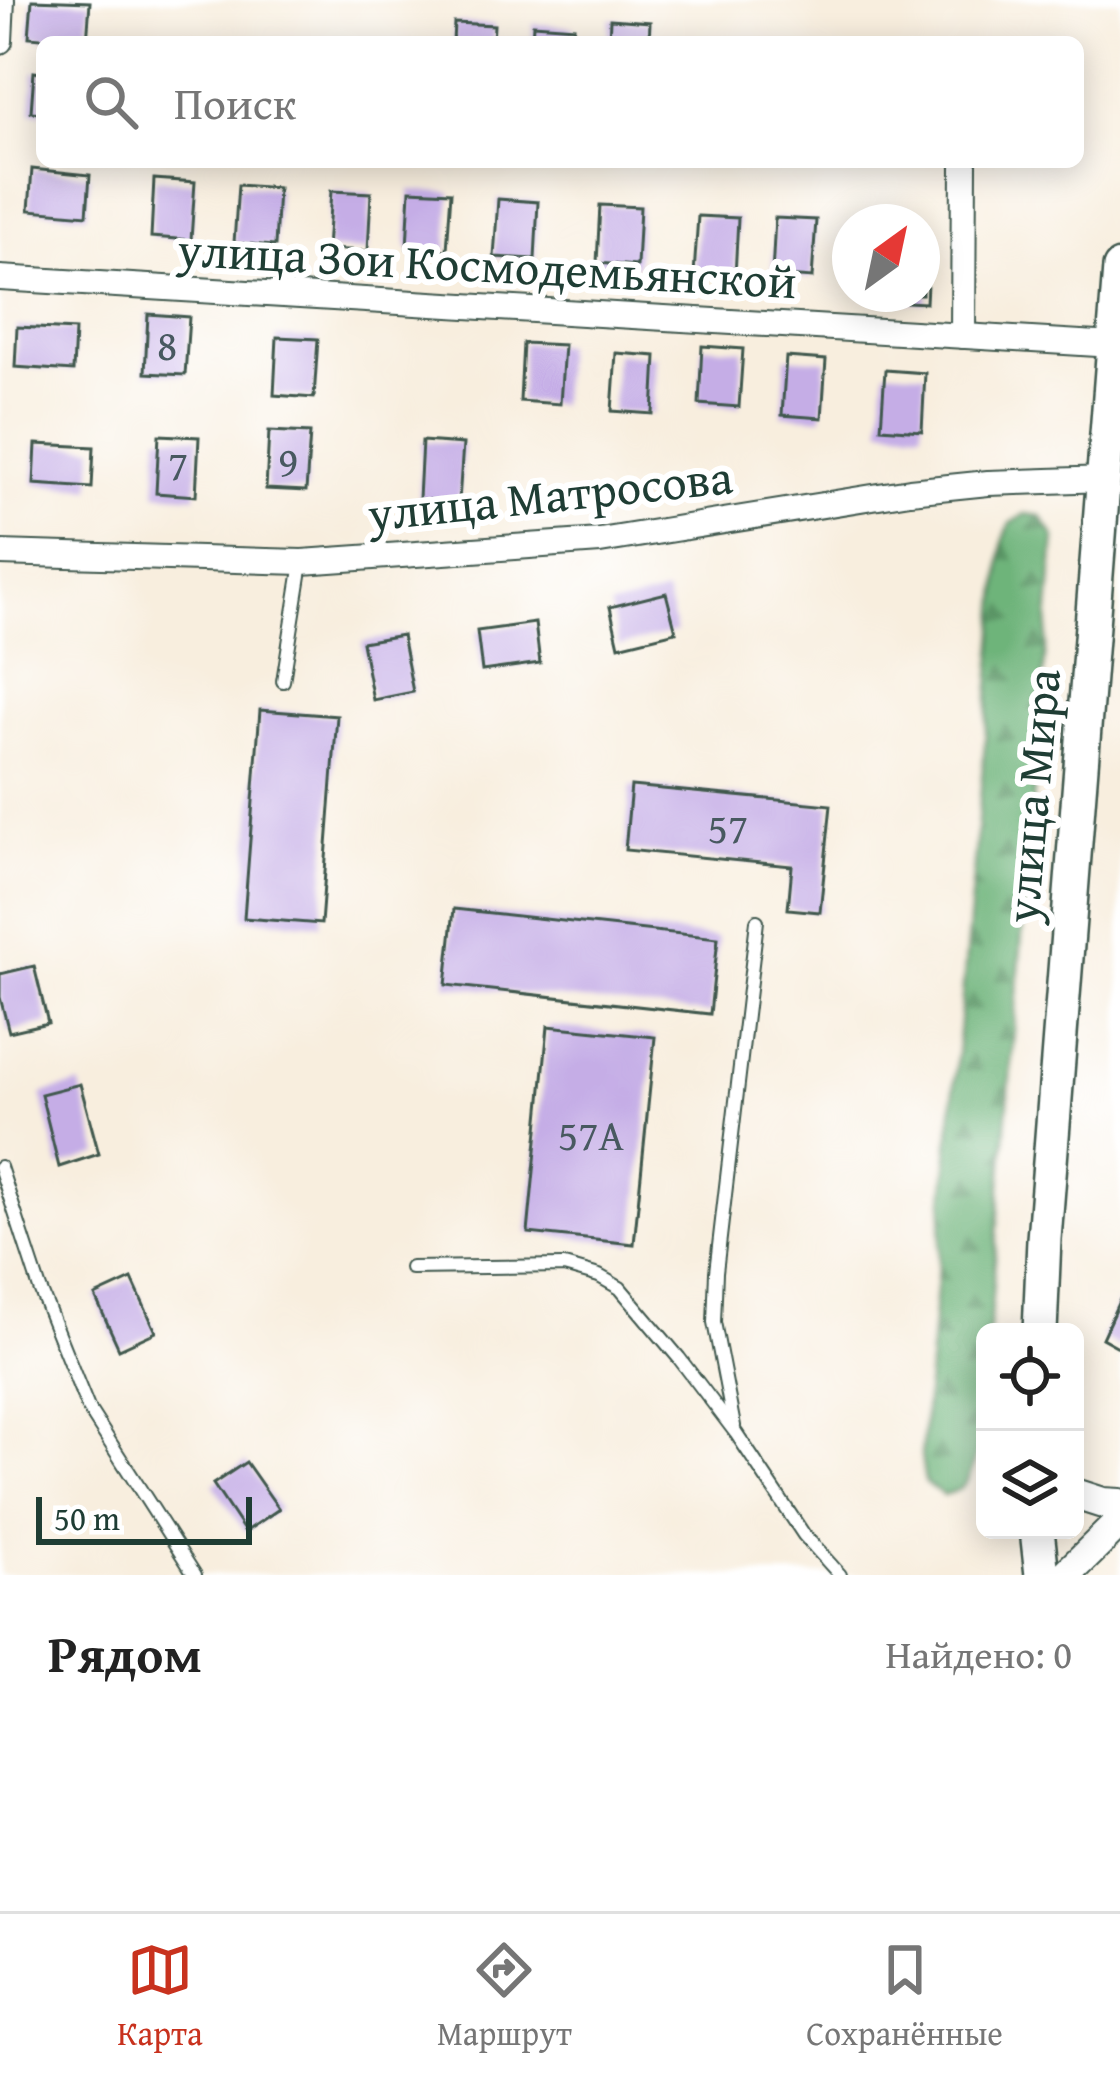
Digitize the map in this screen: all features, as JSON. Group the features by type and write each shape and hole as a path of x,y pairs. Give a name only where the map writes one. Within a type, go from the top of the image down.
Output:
{"main road":[{"name":"улица Мира","path":"1041,1323 1120,268"},
{"path":"1038,1539 1042,1575"}],"street":[{"path":"0,41 2,0"},
{"path":"963,336 964,168"},
{"name":"улица Зои Космодемьянской","path":"0,278 1114,345"},
{"name":"улица Матросова","path":"0,554 302,562 600,541 910,491 1106,479"},
{"path":"1084,1497 1120,1504"},
{"path":"1066,1575 1120,1522"}],"lane":[{"path":"283,681 302,562"},
{"path":"736,1433 714,1322 716,1272 757,922"},
{"path":"0,1168 40,1289 88,1408 195,1575"},
{"path":"410,1268 564,1266 620,1288 736,1433 804,1535 840,1575"}],"green space":[{"path":"1025,514 1041,516 1055,538 990,1323 976,1323 976,1452 970,1476 960,1489 944,1495 925,1483 921,1456 1003,542 1010,524"}],"building":[{"path":"32,0 90,2 87,36 29,37"},
{"path":"610,19 650,22 649,36 609,36"},
{"path":"454,23 494,25 493,36 453,36"},
{"path":"533,24 574,27 573,36 532,36"},
{"path":"34,72 36,112 31,112"},
{"path":"32,169 90,175 87,215 29,210"},
{"path":"154,179 195,182 191,240 151,237"},
{"path":"238,185 278,188 275,246 234,243"},
{"path":"410,190 451,192 447,250 407,248"},
{"path":"331,191 371,193 368,251 327,249"},
{"path":"498,199 538,202 535,259 494,257"},
{"path":"600,205 640,207 637,266 597,263"},
{"path":"698,216 738,218 735,276 694,274"},
{"path":"775,218 816,220 812,278 772,275"},
{"path":"148,314 189,317 185,375 145,373"},
{"path":"17,327 75,330 73,371 15,367"},
{"path":"277,337 318,339 314,398 274,395"},
{"path":"523,343 564,345 560,404 520,401"},
{"path":"702,346 743,349 739,407 699,404"},
{"path":"616,353 656,356 653,414 612,411"},
{"path":"786,357 826,360 822,418 782,415"},
{"path":"885,370 925,373 922,431 881,428"},
{"path":"269,431 310,433 306,491 266,489"},
{"path":"159,435 199,437 196,496 156,493"},
{"path":"422,441 463,444 459,501 419,499"},
{"path":"36,444 94,447 92,488 34,484"},
{"path":"666,593 676,632 619,646 610,607"},
{"path":"535,623 540,663 482,671 477,631"},
{"path":"402,635 413,692 373,700 362,642"},
{"path":"260,710 337,716 321,924 244,918"},
{"path":"631,786 831,805 820,912 788,909 792,866 625,850"},
{"path":"454,909 718,938 710,1014 446,985"},
{"path":"34,966 48,1023 9,1032 0,974"},
{"path":"548,1026 655,1037 634,1244 528,1233"},
{"path":"80,1084 99,1154 59,1167 41,1094"},
{"path":"132,1279 156,1332 119,1349 95,1296"},
{"path":"1120,1299 1120,1348 1102,1338"},
{"path":"246,1462 279,1509 245,1532 213,1484"}]}
